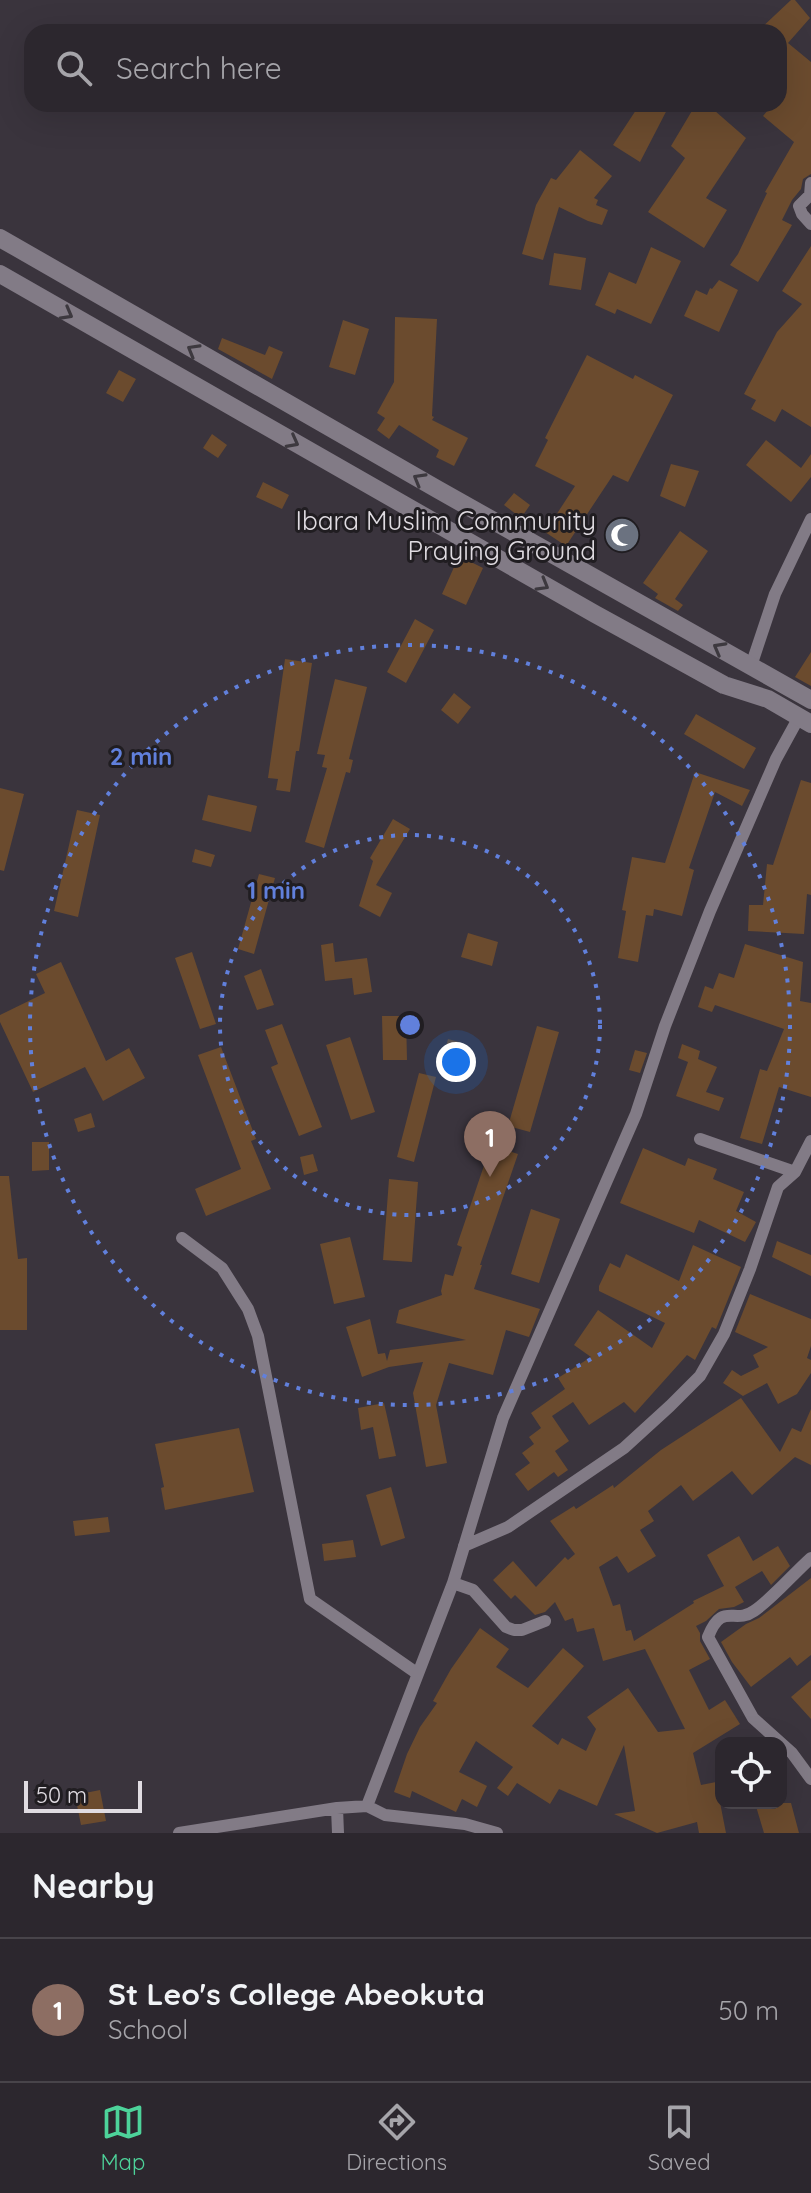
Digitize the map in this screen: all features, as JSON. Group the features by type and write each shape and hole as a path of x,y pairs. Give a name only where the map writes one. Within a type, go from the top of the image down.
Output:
{"main road":[{"path":"0,238 811,700"},
{"path":"0,274 449,532 724,685 768,699 805,720"}],"street":[{"path":"811,183 810,195 799,206 811,224"},
{"path":"751,666 775,594 811,519"},
{"path":"367,1806 453,1583 503,1418 636,1114 665,1026 710,911 776,759 805,720"},
{"path":"700,1139 795,1172"},
{"path":"464,1546 508,1527 624,1448 700,1376 724,1334 778,1187 795,1172 811,1141"},
{"path":"182,1238 222,1268 248,1309 258,1336 310,1599 418,1674"},
{"path":"811,1558 751,1614 723,1616 712,1627 708,1637 753,1718 792,1753 811,1779"},
{"path":"453,1583 473,1590 506,1627 522,1630 545,1621"},
{"path":"179,1833 367,1806 385,1815 497,1833"},
{"path":"337,1808 338,1833"}],"building":[{"path":"791,0 795,0 810,18 788,43 811,62 811,174 803,179 801,189 782,220 792,225 758,282 730,265 738,254 765,192 794,142 763,116 766,112 787,112 787,24 766,24"},
{"path":"635,112 666,112 640,162 613,145"},
{"path":"691,112 716,112 746,138 706,198 727,210 704,248 648,212 685,158 671,146"},
{"path":"580,150 612,176 594,198 598,200 596,205 608,210 602,225 559,207 543,260 522,254 536,205 551,178 556,180"},
{"path":"811,246 811,427 782,409 775,422 751,409 756,400 744,394 777,332 802,304 782,291"},
{"path":"651,247 681,261 651,324 617,309 615,314 595,305 609,272 636,284"},
{"path":"554,253 586,258 581,290 549,285"},
{"path":"719,280 738,290 719,332 684,316 696,290 707,295"},
{"path":"395,317 437,319 432,420 468,438 454,466 436,457 439,450 399,425 389,439 377,430 385,418 377,413 394,382"},
{"path":"343,320 369,329 355,375 329,367"},
{"path":"222,338 265,355 269,346 283,352 272,379 218,349"},
{"path":"587,355 673,395 628,482 613,475 566,546 545,532 575,486 535,466 548,440 545,438"},
{"path":"119,370 136,379 123,402 106,393"},
{"path":"212,434 227,445 218,458 203,448"},
{"path":"766,440 801,468 811,454 811,477 791,502 746,465"},
{"path":"671,464 699,471 685,507 660,496"},
{"path":"263,482 289,495 282,509 256,497"},
{"path":"514,493 530,505 521,518 504,505"},
{"path":"680,531 708,551 675,599 683,605 678,611 655,598 658,594 643,583"},
{"path":"459,556 483,568 466,605 442,594"},
{"path":"415,619 434,630 406,683 387,672"},
{"path":"811,652 811,686 795,677"},
{"path":"285,659 312,663 290,792 276,790 278,779 268,778"},
{"path":"335,679 367,687 349,759 353,760 350,773 346,772 324,848 305,842 327,768 322,767 325,755 317,754"},
{"path":"454,693 471,707 458,724 441,710"},
{"path":"696,714 756,748 744,769 684,734"},
{"path":"695,772 750,790 742,806 715,792 689,868 694,870 682,916 654,909 653,916 646,915 638,962 618,958 626,911 622,910 632,857 665,863"},
{"path":"801,780 811,783 811,895 807,894 804,934 748,931 749,905 763,905 767,864 773,865"},
{"path":"0,788 24,794 4,871 0,870"},
{"path":"208,795 257,806 251,832 202,820"},
{"path":"77,810 100,815 78,917 54,911"},
{"path":"393,819 410,829 376,885 392,893 380,917 359,906 373,861 370,858"},
{"path":"195,849 215,855 211,867 192,862"},
{"path":"259,874 275,878 254,954 238,949"},
{"path":"468,933 498,942 492,966 461,957"},
{"path":"333,943 335,962 367,958 372,992 354,995 352,978 325,981 321,945"},
{"path":"745,944 803,962 800,1001 811,1003 811,1097 779,1087 762,1144 740,1138 760,1069 767,1071 784,1029 715,1005 712,1012 698,1007 705,986 713,989 719,973 734,978"},
{"path":"192,952 216,1024 200,1029 175,958"},
{"path":"61,962 106,1061 129,1048 145,1078 103,1101 85,1067 33,1092 0,1022 0,1015 45,993 36,974"},
{"path":"261,969 274,1005 257,1010 244,976"},
{"path":"382,1016 406,1016 407,1060 383,1060"},
{"path":"282,1024 322,1127 299,1136 271,1067 278,1064 265,1030"},
{"path":"537,1026 559,1032 530,1132 508,1126"},
{"path":"350,1037 375,1112 351,1120 326,1045"},
{"path":"448,1039 459,1042 451,1072 440,1069"},
{"path":"682,1044 700,1051 698,1059 717,1067 706,1092 724,1098 719,1111 676,1096 688,1062 678,1058"},
{"path":"221,1047 256,1139 251,1141 271,1189 206,1216 195,1189 241,1169 198,1055"},
{"path":"635,1050 647,1053 640,1073 629,1070"},
{"path":"419,1073 436,1077 414,1162 397,1157"},
{"path":"91,1113 95,1127 78,1132 74,1119"},
{"path":"32,1142 49,1142 49,1170 32,1171"},
{"path":"491,1145 518,1154 474,1289 540,1309 529,1337 506,1330 493,1375 449,1363 436,1405 447,1463 426,1467 413,1393 423,1362 389,1367 362,1377 346,1327 370,1319 378,1354 385,1353 387,1361 390,1350 466,1340 396,1323 399,1310 442,1295 445,1274 453,1276 462,1247 457,1245"},
{"path":"643,1148 685,1166 688,1158 717,1169 713,1179 744,1192 736,1211 756,1222 745,1242 699,1220 694,1233 620,1203"},
{"path":"313,1154 318,1171 304,1175 300,1157"},
{"path":"0,1176 9,1176 18,1259 27,1258 27,1330 0,1330"},
{"path":"389,1179 418,1182 412,1262 383,1260"},
{"path":"531,1209 560,1219 539,1283 511,1274"},
{"path":"350,1237 365,1297 334,1304 320,1244"},
{"path":"777,1241 811,1255 811,1276 772,1257"},
{"path":"693,1245 741,1267 716,1329 712,1327 695,1360 687,1355 635,1413 624,1402 589,1425 573,1402 552,1416 569,1441 555,1451 568,1470 558,1477 554,1472 528,1491 515,1474 530,1463 522,1453 534,1444 529,1437 541,1428 531,1413 565,1389 558,1378 591,1357 574,1345 598,1310 652,1348 665,1323 599,1291 610,1263 620,1268 626,1254 679,1281"},
{"path":"750,1294 811,1319 811,1346 807,1358 811,1360 811,1373 797,1394 778,1404 767,1383 743,1396 723,1383 732,1370 741,1376 759,1367 753,1355 768,1347 735,1332"},
{"path":"741,1398 780,1452 792,1428 801,1432 811,1409 811,1465 795,1457 752,1495 732,1471 693,1501 681,1485 648,1511 654,1521 640,1530 656,1556 628,1573 617,1556 599,1567 613,1606 620,1604 626,1631 631,1630 634,1641 693,1601 724,1586 707,1555 739,1536 753,1561 778,1546 790,1566 771,1585 762,1571 735,1587 744,1602 719,1609 696,1626 710,1659 689,1670 709,1710 725,1700 740,1724 693,1753 701,1785 715,1782 715,1809 721,1809 726,1833 699,1833 697,1822 657,1833 614,1814 635,1811 624,1745 597,1806 559,1789 550,1804 517,1783 508,1796 497,1788 513,1767 476,1741 459,1772 487,1786 477,1807 462,1799 456,1812 412,1791 410,1798 394,1792 420,1727 437,1703 433,1701 480,1628 509,1649 496,1667 528,1688 563,1648 584,1666 532,1726 558,1745 562,1738 586,1751 596,1729 587,1717 628,1688 658,1732 685,1729 645,1649 603,1661 594,1628 577,1632 573,1618 565,1621 555,1602 545,1612 535,1615 515,1595 511,1599 493,1580 513,1561 536,1587 565,1557 568,1560 575,1554 550,1521 574,1506 576,1509 613,1485 614,1488 661,1450"},
{"path":"384,1403 396,1456 379,1459 373,1427 361,1430 358,1408"},
{"path":"239,1428 254,1492 165,1510 161,1488 164,1487 155,1444"},
{"path":"391,1487 405,1538 381,1546 366,1495"},
{"path":"108,1517 110,1532 75,1536 73,1521"},
{"path":"353,1540 356,1557 324,1561 322,1544"},
{"path":"811,1578 811,1655 797,1666 790,1657 751,1687 721,1642 759,1618"},
{"path":"811,1680 811,1719 791,1697"},
{"path":"100,1790 106,1821 81,1825 75,1795"},
{"path":"787,1803 791,1803 799,1833 764,1833 757,1809 787,1809"}],"place":[{"name":"Ibara Muslim Community Praying Ground","path":"622,535"},
{"name":"St Leo's College Abeokuta","path":"490,1177"}]}
